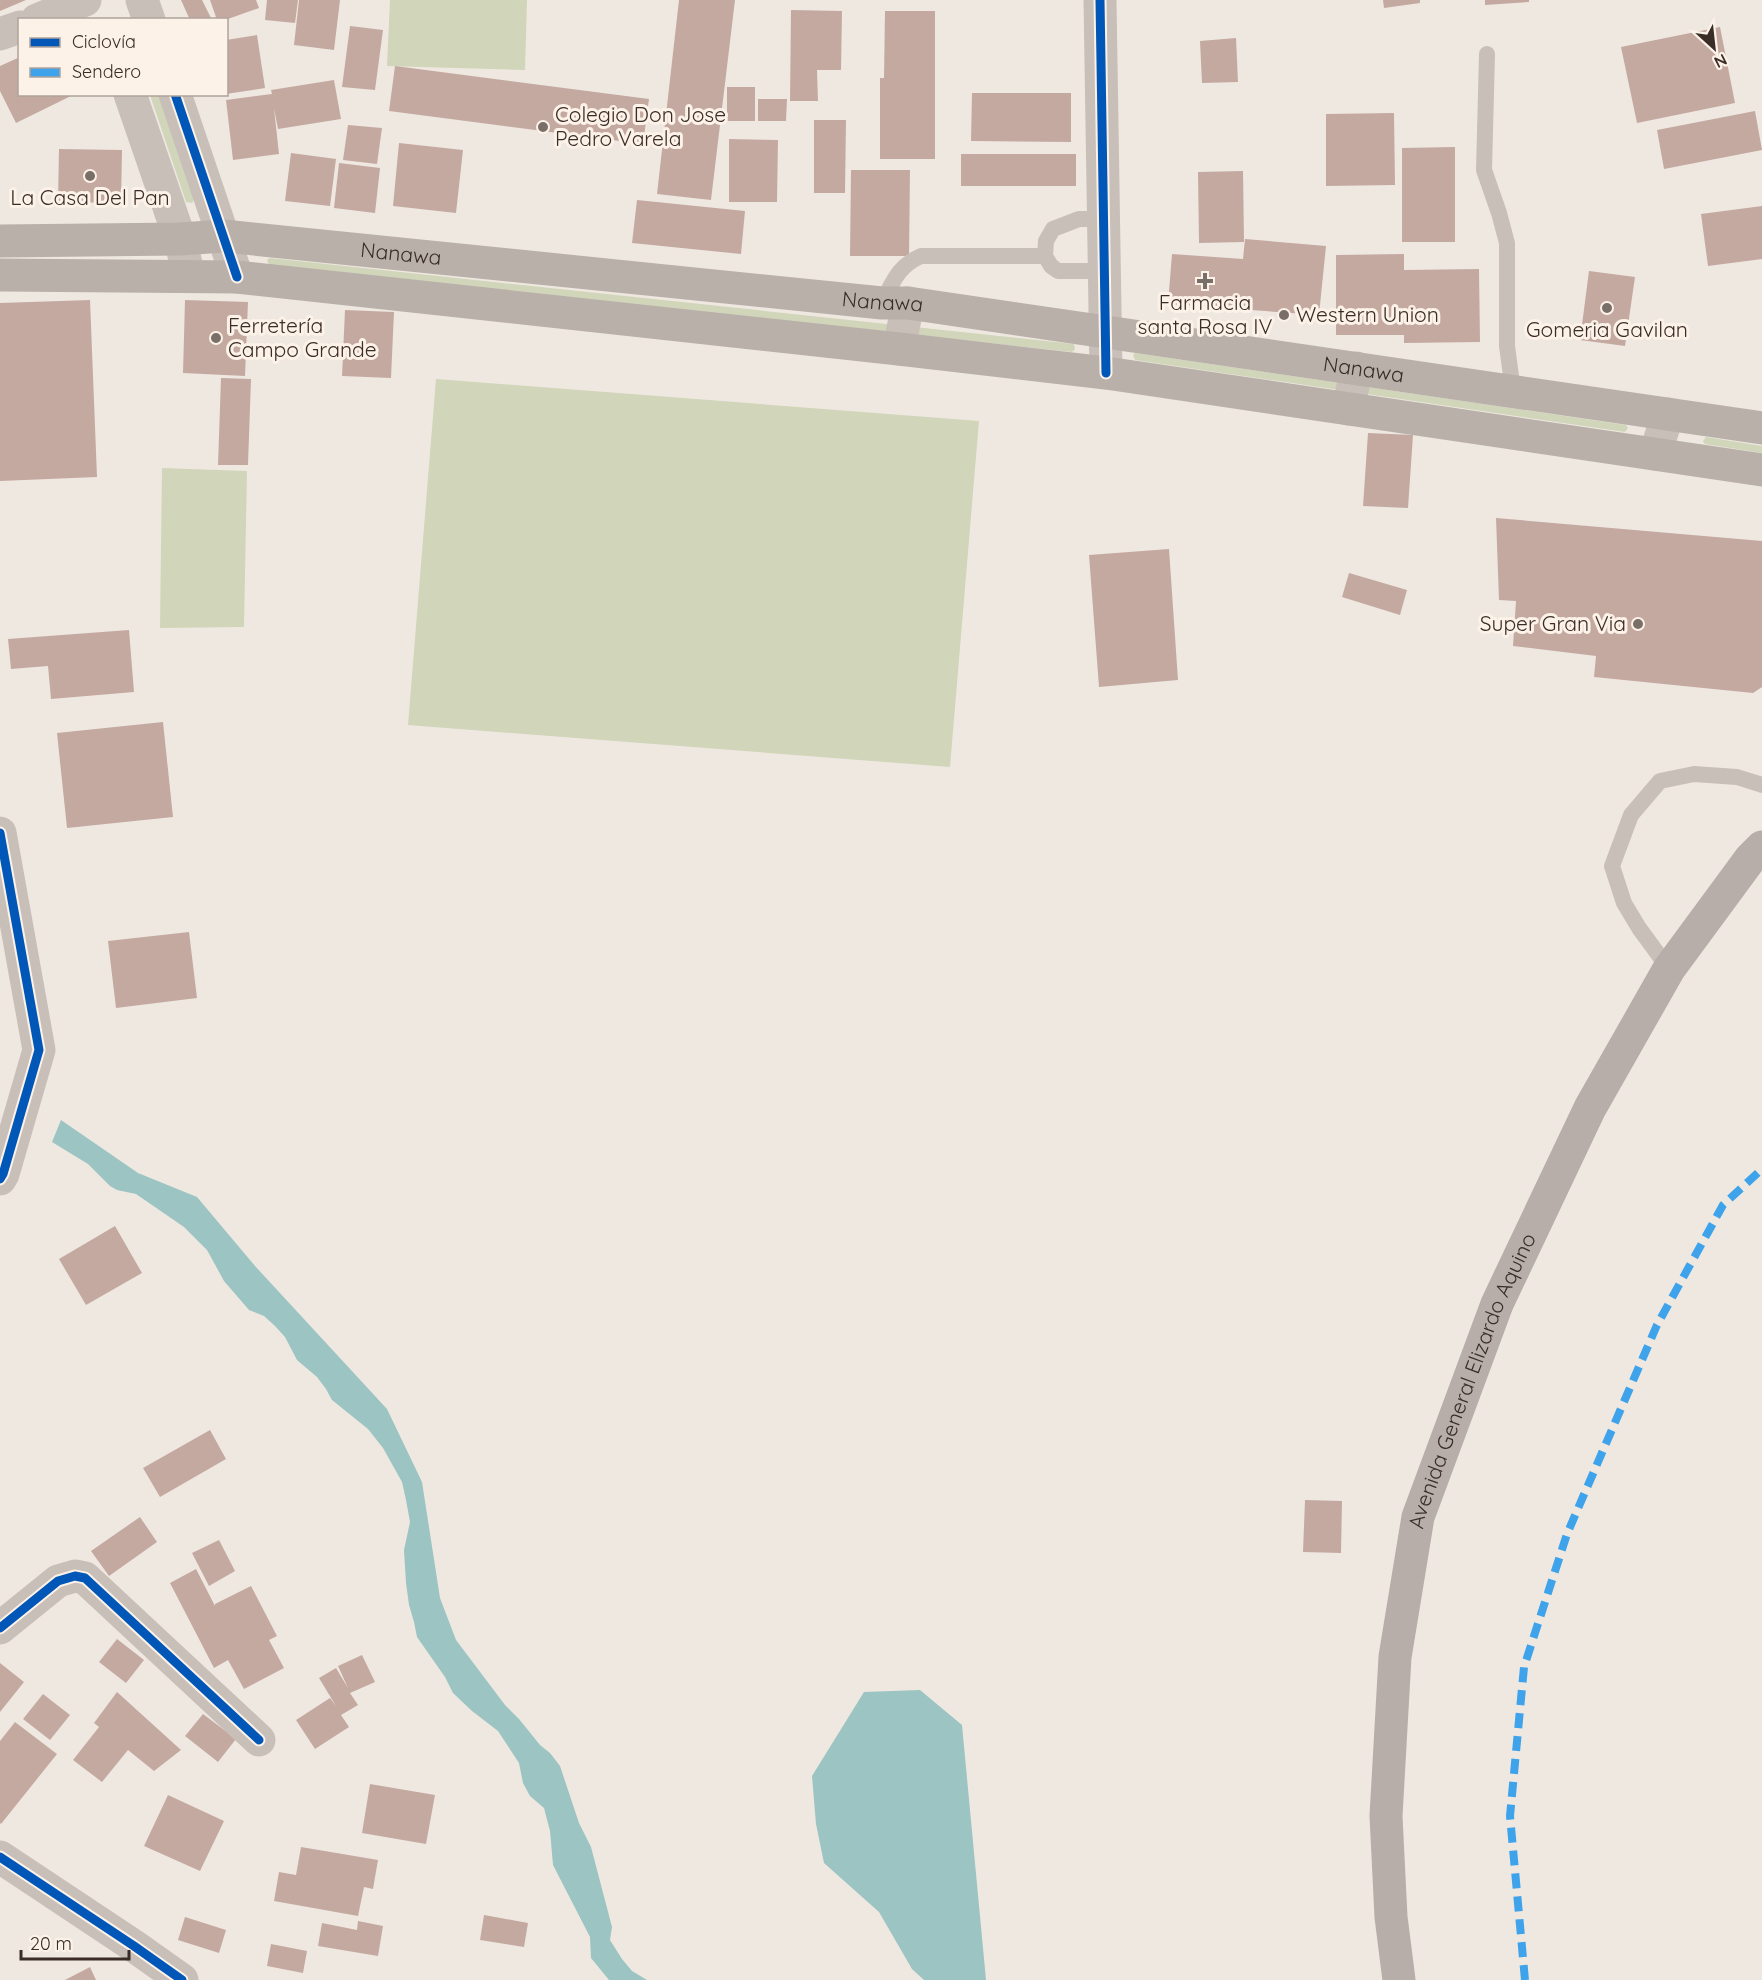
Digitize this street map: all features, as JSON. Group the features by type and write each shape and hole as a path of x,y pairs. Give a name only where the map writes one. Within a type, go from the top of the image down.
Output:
{"main road":[{"name":"Nanawa","path":"0,242 180,239 224,236 895,303 1762,428"},
{"name":"Nanawa","path":"0,275 237,277 899,350 1106,373 1762,470"},
{"name":"Avenida General Elizardo Aquino","path":"1399,1980 1392,1917 1386,1816 1395,1657 1418,1517 1497,1304 1590,1108 1669,969 1750,859 1762,847"}],"street":[{"path":"42,18 85,0"},
{"path":"98,0 103,18"},
{"path":"142,0 147,18"},
{"path":"1100,0 1106,373"},
{"path":"0,34 18,28"},
{"path":"131,96 180,239 189,276"},
{"path":"176,96 237,277"},
{"path":"895,303 899,350"},
{"path":"1348,409 1357,368"},
{"path":"1655,454 1668,414"},
{"path":"0,832 39,1050 2,1177"},
{"path":"0,1628 58,1581 75,1576 85,1578 259,1740"},
{"path":"0,1857 182,1980"}],"lane":[{"path":"1487,54 1484,170 1507,243 1507,346 1513,391"},
{"path":"1103,219 1079,219 1053,229 1046,241 1045,256 1051,266 1058,271 1104,271"},
{"path":"895,303 897,273 910,260 921,256 1045,256"},
{"path":"1669,969 1624,903 1612,866 1630,815 1660,781 1694,774 1737,777 1762,785"}],"green space":[{"path":"390,0 527,0 525,70 387,66"},
{"path":"150,96 159,96 194,200 192,203 186,202"},
{"path":"270,258 1074,344 1075,349 1072,352 269,265 267,260"},
{"path":"1135,353 1626,425 1628,428 1625,432 1135,360 1133,355"},
{"path":"436,379 979,421 950,767 408,725"},
{"path":"1706,437 1762,446 1762,453 1705,444 1703,441"},
{"path":"162,468 247,471 244,627 160,628"}],"water":[{"path":"61,1120 138,1173 197,1197 255,1266 387,1409 422,1482 440,1598 456,1640 505,1705 560,1766 579,1823 591,1847 612,1927 610,1940 632,1971 647,1980 609,1980 591,1958 590,1937 553,1865 550,1831 544,1808 530,1796 523,1783 519,1763 498,1731 453,1693 445,1677 417,1637 406,1583 404,1550 410,1522 402,1482 383,1448 368,1429 332,1400 317,1377 297,1360 285,1337 275,1326 264,1316 249,1310 224,1281 207,1250 184,1227 136,1194 110,1186 88,1164 52,1142"},
{"path":"920,1690 962,1725 986,1980 924,1980 912,1969 879,1912 824,1863 816,1824 812,1776 864,1692"}],"building":[{"path":"0,0 26,0 0,11"},
{"path":"181,0 202,0 211,18 189,18"},
{"path":"210,0 256,0 259,8 228,19 216,18"},
{"path":"267,0 298,0 295,23 265,20"},
{"path":"299,0 340,0 334,50 294,45"},
{"path":"679,0 735,0 711,200 657,194"},
{"path":"1383,0 1420,0 1420,3 1384,8"},
{"path":"1485,0 1529,0 1529,2 1485,5"},
{"path":"791,10 842,11 841,70 817,70 818,101 790,101"},
{"path":"885,11 935,11 935,159 880,159 880,78 884,78"},
{"path":"350,26 383,30 375,90 342,87"},
{"path":"1720,27 1735,103 1637,123 1621,47"},
{"path":"257,35 265,88 228,94 228,40"},
{"path":"1236,38 1238,82 1202,83 1200,41"},
{"path":"18,58 18,96 71,96 16,123 0,91 0,66"},
{"path":"395,66 649,99 643,144 389,111"},
{"path":"334,80 341,119 278,129 274,108 279,154 233,160 226,100 272,94 271,90"},
{"path":"727,87 755,87 755,121 727,121"},
{"path":"972,93 1071,93 1071,142 971,141"},
{"path":"758,99 787,99 786,121 758,121"},
{"path":"1755,111 1762,150 1664,169 1657,130"},
{"path":"1394,113 1395,185 1326,186 1326,114"},
{"path":"814,120 846,120 845,193 814,193"},
{"path":"348,125 382,128 377,164 343,160"},
{"path":"729,139 778,140 777,202 729,202"},
{"path":"399,143 463,150 456,213 393,206"},
{"path":"1455,147 1455,242 1402,242 1402,148"},
{"name":"La Casa Del Pan","path":"59,149 122,150 121,203 58,202"},
{"path":"291,153 336,159 330,206 285,201"},
{"path":"961,154 1076,154 1076,186 961,186"},
{"path":"339,163 380,168 375,213 334,208"},
{"path":"851,170 910,170 909,256 850,256"},
{"path":"1243,171 1244,242 1199,243 1198,172"},
{"path":"637,200 745,211 741,254 632,243"},
{"path":"1762,206 1762,259 1708,266 1701,214"},
{"path":"1245,239 1326,246 1319,315 1168,304 1172,254 1243,259"},
{"path":"1404,254 1404,270 1479,269 1480,342 1404,343 1404,335 1336,335 1336,255"},
{"name":"Gomeria Gavilan","path":"1589,271 1635,277 1625,346 1580,340"},
{"path":"90,300 97,477 0,481 0,303"},
{"name":"Ferretería Campo Grande","path":"185,300 248,302 245,376 183,373"},
{"path":"345,310 394,312 391,378 342,376"},
{"path":"221,378 251,379 248,465 218,465"},
{"path":"1368,433 1413,435 1408,508 1363,506"},
{"name":"Super Gran Via","path":"1496,518 1762,541 1762,687 1753,693 1594,677 1596,656 1513,646 1516,601 1499,600"},
{"path":"1169,549 1178,680 1099,687 1089,555"},
{"path":"1349,573 1407,590 1400,615 1342,597"},
{"path":"129,630 134,692 51,699 48,666 11,669 8,639"},
{"path":"163,722 173,817 67,828 57,733"},
{"path":"189,932 197,998 116,1008 108,941"},
{"path":"115,1226 142,1273 86,1305 59,1259"},
{"path":"210,1430 226,1459 160,1497 143,1468"},
{"path":"1305,1500 1342,1501 1341,1553 1303,1552"},
{"path":"140,1517 157,1542 109,1576 91,1551"},
{"path":"219,1540 235,1571 209,1586 192,1553"},
{"path":"196,1569 215,1606 251,1586 277,1636 269,1640 284,1668 244,1689 228,1660 214,1668 170,1583"},
{"path":"117,1639 144,1660 126,1683 99,1662"},
{"path":"362,1655 375,1682 350,1693 358,1705 341,1715 349,1727 315,1749 296,1720 330,1698 336,1706 319,1678 336,1668 348,1688 338,1666"},
{"path":"0,1663 24,1682 0,1712"},
{"path":"117,1692 181,1750 154,1771 128,1750 102,1782 73,1760 99,1727 94,1723"},
{"path":"43,1694 70,1715 50,1740 23,1719"},
{"path":"203,1714 236,1739 218,1762 185,1736"},
{"path":"15,1722 57,1754 1,1824 0,1741"},
{"path":"370,1784 435,1795 426,1844 362,1833"},
{"path":"168,1795 224,1821 200,1871 144,1846"},
{"path":"301,1847 378,1860 373,1889 364,1887 358,1916 274,1901 279,1872 296,1875"},
{"path":"484,1915 528,1923 524,1947 480,1940"},
{"path":"185,1917 226,1930 219,1953 178,1940"},
{"path":"358,1921 383,1926 378,1956 318,1946 322,1923 357,1930"},
{"path":"271,1944 307,1951 303,1973 267,1966"},
{"path":"90,1967 96,1980 65,1980"}],"marked path":[{"path":"1525,1980 1510,1816 1524,1667 1567,1534 1657,1325 1723,1205 1762,1169"}],"cycle path":[{"path":"1100,0 1106,373"},
{"path":"176,96 237,277"},
{"path":"0,833 39,1050 0,1179"},
{"path":"0,1628 58,1581 75,1576 85,1578 259,1740"},
{"path":"0,1857 182,1980"}],"place":[{"name":"Colegio Don Jose Pedro Varela","path":"543,127"},
{"name":"La Casa Del Pan","path":"90,176"},
{"name":"Farmacia santa Rosa IV","path":"1205,281"},
{"name":"Gomeria Gavilan","path":"1607,308"},
{"name":"Western Union","path":"1284,315"},
{"name":"Ferretería Campo Grande","path":"216,338"},
{"name":"Super Gran Via","path":"1638,624"}]}
